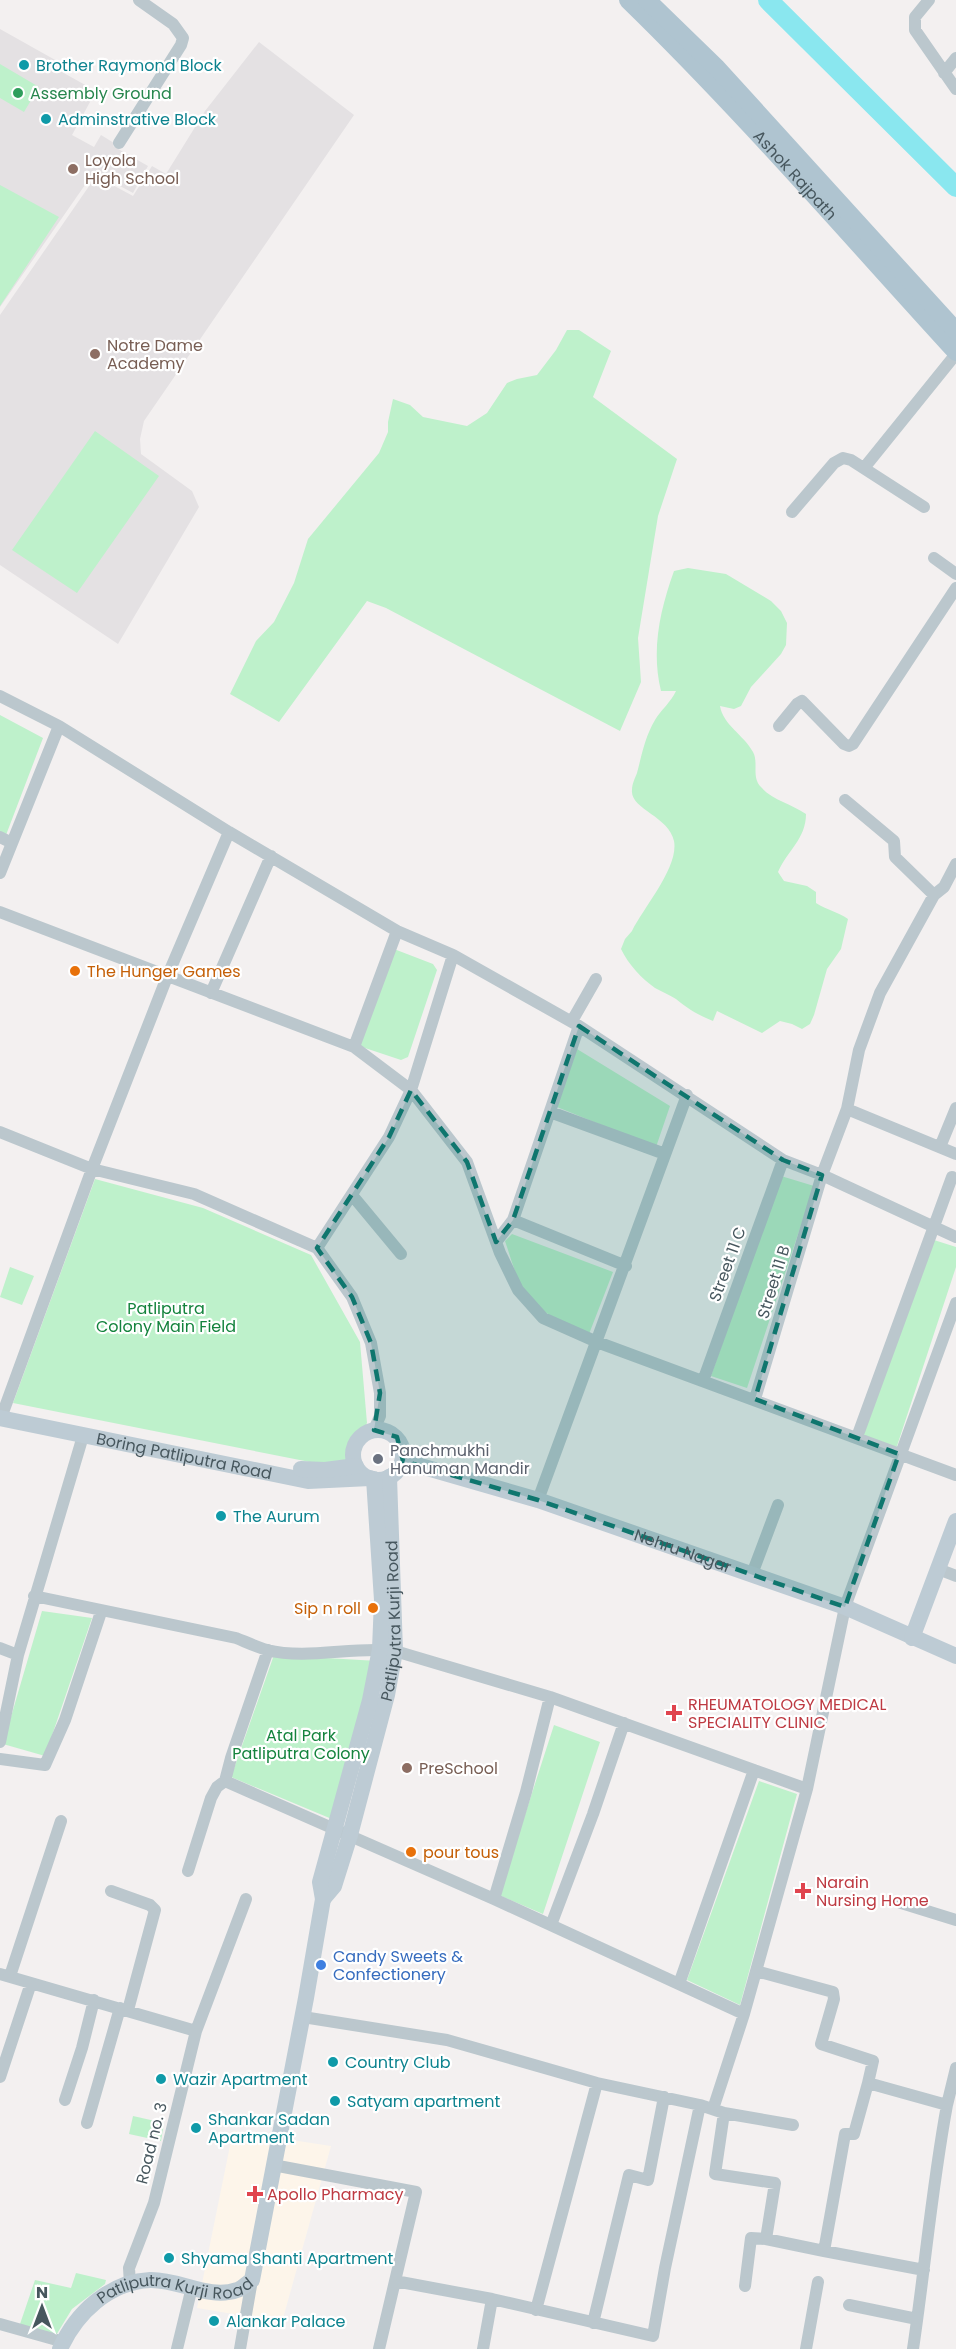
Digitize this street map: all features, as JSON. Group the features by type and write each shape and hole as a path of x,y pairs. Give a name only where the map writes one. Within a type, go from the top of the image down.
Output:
{"main road":[{"name":"Ashok Rajpath","path":"628,0 745,119 956,353"},
{"name":"Ashok Rajpath","path":"647,0 717,68 956,332"}],"street":[{"path":"119,142 181,45 183,38 173,24 139,0"},
{"path":"929,0 915,17 915,30 956,88"},
{"path":"944,73 956,58"},
{"path":"864,468 956,353"},
{"path":"792,512 839,460 850,460 924,507"},
{"path":"934,558 956,574"},
{"path":"779,726 802,701 844,744 849,746 853,744 956,588"},
{"path":"0,696 59,726 229,832 397,931 453,955 575,1024 687,1095 783,1160 822,1175 956,1236"},
{"path":"0,873 6,840 59,726"},
{"path":"845,800 894,841 896,844 894,855 934,895"},
{"path":"1,1413 167,977 229,832"},
{"path":"211,993 271,856"},
{"name":"Street 11 B","path":"755,1400 822,1175 847,1109 859,1050 880,993 934,895 944,887 956,864"},
{"path":"0,912 354,1047 411,1090 467,1161 496,1242 518,1290 543,1318 597,1342 956,1475"},
{"path":"354,1047 397,931"},
{"path":"317,1248 389,1137 411,1090 453,955"},
{"path":"496,1242 513,1220 550,1112 575,1024 596,979"},
{"path":"538,1500 687,1095"},
{"path":"940,1147 956,1108"},
{"path":"847,1109 956,1154"},
{"path":"550,1112 665,1154"},
{"path":"0,1132 92,1169 194,1194 317,1248 352,1297 371,1343 380,1393 380,1416 374,1430"},
{"name":"Street 11 C","path":"704,1381 783,1160"},
{"path":"857,1437 952,1177"},
{"path":"352,1195 400,1254"},
{"path":"513,1220 626,1266"},
{"path":"766,2239 775,2183 716,2174 719,2111 807,1789 845,1606 956,1303"},
{"name":"Boring Patliputra Road","path":"1,1413 82,1436 281,1467 326,1470 356,1466"},
{"name":"Boring Patliputra Road","path":"1,1413 196,1454 308,1481 377,1478"},
{"path":"374,1430 390,1432 402,1444 403,1461 398,1471 377,1478 356,1466 353,1457 358,1440 365,1433 374,1430"},
{"path":"0,1742 18,1655 82,1436"},
{"name":"Nehru Nagar","path":"403,1461 538,1500 845,1606 956,1656"},
{"name":"Patliputra Kurji Road","path":"62,2345 76,2320 117,2287 151,2280 216,2293 237,2290 252,2280 303,2017 323,1899 334,1886 343,1832 387,1695 388,1650 377,1478"},
{"path":"752,1574 778,1505"},
{"path":"912,1638 956,1521"},
{"path":"938,1569 956,1576"},
{"path":"34,1596 101,1612 236,1638 268,1650 298,1652 388,1650 550,1697 807,1789"},
{"path":"0,1759 45,1765 65,1720 101,1612"},
{"path":"0,1648 18,1655"},
{"path":"188,1871 211,1798 217,1787 225,1780 268,1650"},
{"path":"494,1899 550,1697"},
{"path":"551,1925 593,1815 624,1723"},
{"path":"679,1984 754,1770"},
{"path":"225,1780 494,1899 744,2014"},
{"path":"61,1821 5,1975 196,2031"},
{"path":"87,2123 155,1910 150,1905 111,1891"},
{"name":"Road no. 3","path":"130,2284 129,2268 153,2203 196,2031 246,1899"},
{"path":"898,1902 956,1920"},
{"path":"756,1971 832,1990 834,1999 821,2044 873,2061 854,2134 845,2134 824,2251"},
{"path":"0,2077 32,1983"},
{"path":"65,2100 82,2048 94,2000"},
{"path":"303,2017 447,2040 597,2083 700,2104 719,2111 793,2125"},
{"path":"913,2349 935,2168 956,2068"},
{"path":"536,2310 597,2083"},
{"path":"868,2083 947,2105"},
{"path":"593,2323 629,2175 648,2180 664,2097"},
{"path":"395,2281 492,2299 653,2336 700,2104"},
{"path":"273,2165 416,2192 379,2349"},
{"path":"745,2286 751,2238 924,2270"},
{"path":"240,2349 252,2280"},
{"path":"806,2349 818,2282"},
{"path":"177,2349 192,2287"},
{"path":"483,2349 492,2299"},
{"path":"849,2306 917,2319"},
{"path":"0,2324 62,2345"}],"highlighted area":[{"path":"579,1026 783,1160 822,1175 755,1399 899,1454 845,1607 538,1500 403,1461 397,1437 374,1430 380,1393 371,1343 352,1297 317,1248 389,1137 411,1090 467,1162 496,1242 513,1220"}],"shaded area":[{"name":"Loyola High School","path":"0,29 57,61 53,67 96,91 72,135 94,147 101,135 114,143 113,146 148,166 133,193 94,172 0,307"},
{"name":"Notre Dame Academy","path":"259,42 354,115 144,421 140,439 141,454 192,491 199,507 118,644 0,565 0,315 96,176 133,196 152,166 166,174 205,111"},
{"path":"233,2131 331,2146 282,2322 197,2308"}],"green space":[{"name":"Assembly Ground","path":"0,64 39,87 24,112 0,98"},
{"path":"0,185 59,217 0,306"},
{"path":"567,330 579,330 611,351 593,397 677,459 658,516 638,638 641,682 620,731 386,608 367,601 279,722 230,694 256,641 274,622 294,583 308,539 379,453 388,432 393,399 410,405 423,417 467,426 487,413 507,383 537,375 556,350"},
{"path":"95,431 159,476 77,593 12,550"},
{"path":"688,568 726,574 771,601 781,611 787,623 786,645 781,654 751,687 741,706 734,709 720,706 725,719 753,752 756,779 761,787 806,814 800,838 778,872 784,881 807,886 816,892 816,903 848,919 841,949 827,969 814,1015 810,1024 802,1029 780,1021 762,1033 717,1011 713,1021 708,1019 655,988 640,976 621,949 666,875 674,851 671,832 637,802 632,790 649,733 655,720 676,691 661,691 657,645 661,615 674,571"},
{"path":"0,715 43,738 6,835 0,832"},
{"path":"394,949 433,964 437,970 408,1057 401,1060 359,1046"},
{"path":"577,1049 670,1106 656,1147 557,1107"},
{"path":"781,1176 814,1186 747,1388 711,1376"},
{"name":"Patliputra Colony Main Field","path":"95,1179 203,1208 311,1255 360,1342 367,1423 356,1443 356,1459 320,1464 13,1403"},
{"path":"512,1234 613,1272 589,1334 551,1316 526,1295 505,1241"},
{"path":"934,1240 956,1247 956,1267 896,1449 861,1435"},
{"path":"10,1267 34,1276 22,1305 0,1297"},
{"path":"42,1611 92,1618 45,1756 3,1744"},
{"name":"Atal Park Patliputra Colony","path":"274,1655 378,1661 339,1822 231,1777"},
{"path":"554,1725 600,1742 543,1914 499,1895"},
{"path":"759,1781 797,1794 740,2005 687,1980"},
{"path":"133,2116 164,2123 161,2141 129,2134"},
{"path":"76,2273 106,2280 105,2284 72,2309 55,2337 19,2327 35,2280 71,2288"}],"waterway":[{"path":"768,0 956,187"}],"place":[{"name":"Brother Raymond Block","path":"24,65"},
{"name":"Assembly Ground","path":"18,93"},
{"name":"Adminstrative Block","path":"46,119"},
{"name":"Loyola High School","path":"73,169"},
{"name":"Notre Dame Academy","path":"95,354"},
{"name":"The Hunger Games","path":"75,971"},
{"name":"Panchmukhi Hanuman Mandir","path":"378,1459"},
{"name":"The Aurum","path":"221,1516"},
{"name":"Sip n roll","path":"373,1608"},
{"name":"RHEUMATOLOGY MEDICAL SPECIALITY CLINIC","path":"674,1713"},
{"name":"PreSchool","path":"407,1768"},
{"name":"pour tous","path":"411,1852"},
{"name":"Narain Nursing Home","path":"803,1891"},
{"name":"Candy Sweets & Confectionery","path":"321,1965"},
{"name":"Country Club","path":"333,2062"},
{"name":"Wazir Apartment","path":"161,2079"},
{"name":"Satyam apartment","path":"335,2101"},
{"name":"Shankar Sadan Apartment","path":"196,2128"},
{"name":"Apollo Pharmacy","path":"255,2194"},
{"name":"Shyama Shanti Apartment","path":"169,2258"},
{"name":"Alankar Palace","path":"214,2321"}]}
